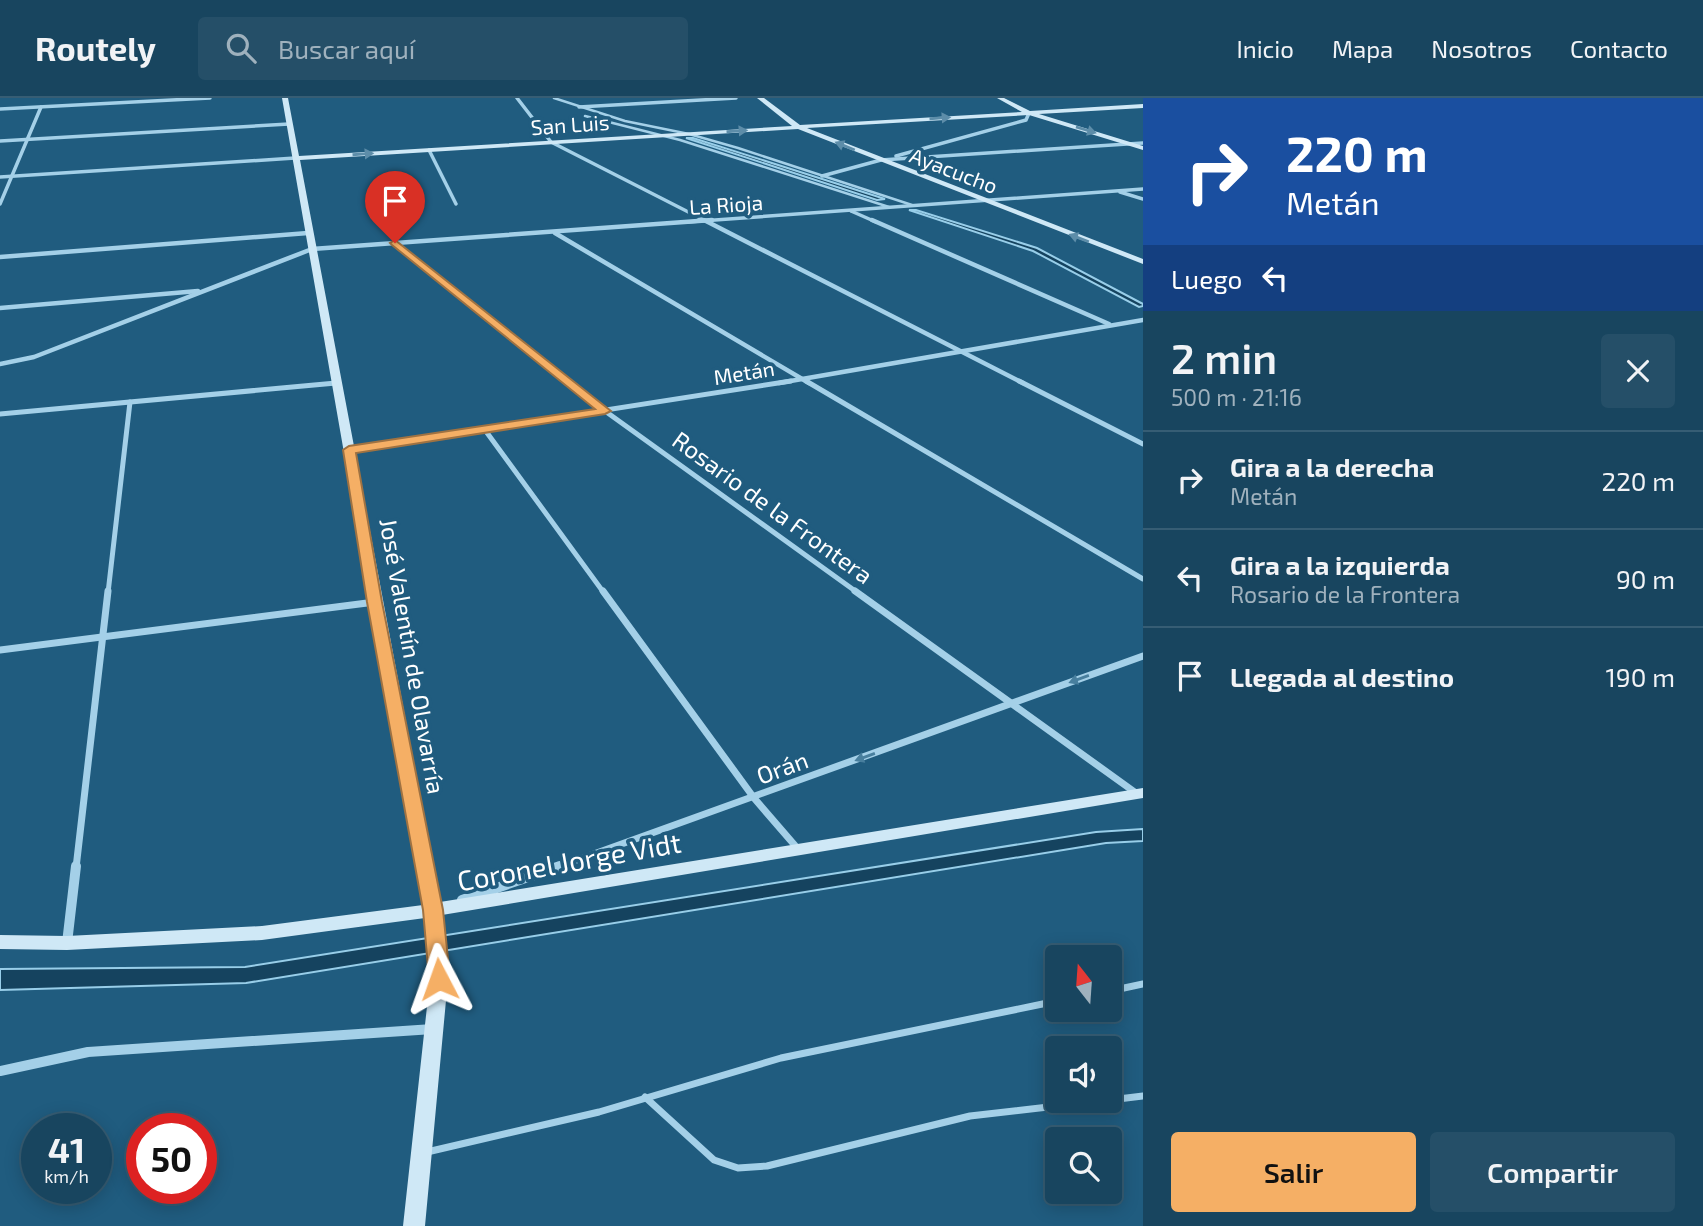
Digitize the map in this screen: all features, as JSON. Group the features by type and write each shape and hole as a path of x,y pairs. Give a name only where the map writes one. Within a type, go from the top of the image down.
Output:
{"street":[{"path":"0,109 210,98"},
{"name":"José Valentín de Olavarría","path":"285,98 434,920 439,979 415,1225"},
{"path":"517,98 551,142 1143,444"},
{"path":"579,107 736,98"},
{"name":"Ayacucho","path":"760,98 798,127 1143,262"},
{"path":"1000,98 1029,113 1130,144"},
{"name":"San Luis","path":"0,177 1143,106"},
{"path":"0,204 41,107"},
{"path":"822,176 1026,120 1029,113"},
{"path":"0,141 289,124"},
{"path":"881,160 1143,145"},
{"path":"429,150 456,204"},
{"name":"La Rioja","path":"0,364 34,357 312,249 1143,189"},
{"path":"1117,191 1143,199"},
{"path":"850,211 1111,325"},
{"path":"554,232 1143,579"},
{"path":"0,257 308,233"},
{"name":"Rosario de la Frontera","path":"395,243 605,411 1139,793"},
{"path":"0,308 207,290"},
{"name":"Metán","path":"349,450 803,379 1143,320"},
{"path":"0,414 335,383"},
{"path":"67,943 130,402"},
{"path":"485,430 754,798 798,849"},
{"path":"0,650 375,602"},
{"name":"Orán","path":"434,920 754,798 1143,656"},
{"name":"Coronel Jorge Vidt","path":"0,942 67,943 262,933 434,920 798,849 1139,793"},
{"path":"0,1071 88,1052 433,1029"}],"lane":[{"path":"554,98 625,121 689,134 912,205"},
{"path":"585,116 662,136 889,206"},
{"path":"1122,988 1143,984"},
{"path":"421,1154 599,1112 780,1058 1045,1003"},
{"path":"1122,1099 1143,1096"},
{"path":"645,1097 714,1160 738,1168 767,1166 970,1116 1045,1107"}],"water":[{"path":"686,138 693,138 885,199 877,200"},
{"path":"909,210 1037,248 1143,306 1139,307 1033,251"},
{"path":"1143,829 1143,841 1106,843 246,983 0,990 0,969 245,967 1096,832"}],"route":[{"path":"395,243 605,411 349,450 433,910 439,979"}]}
